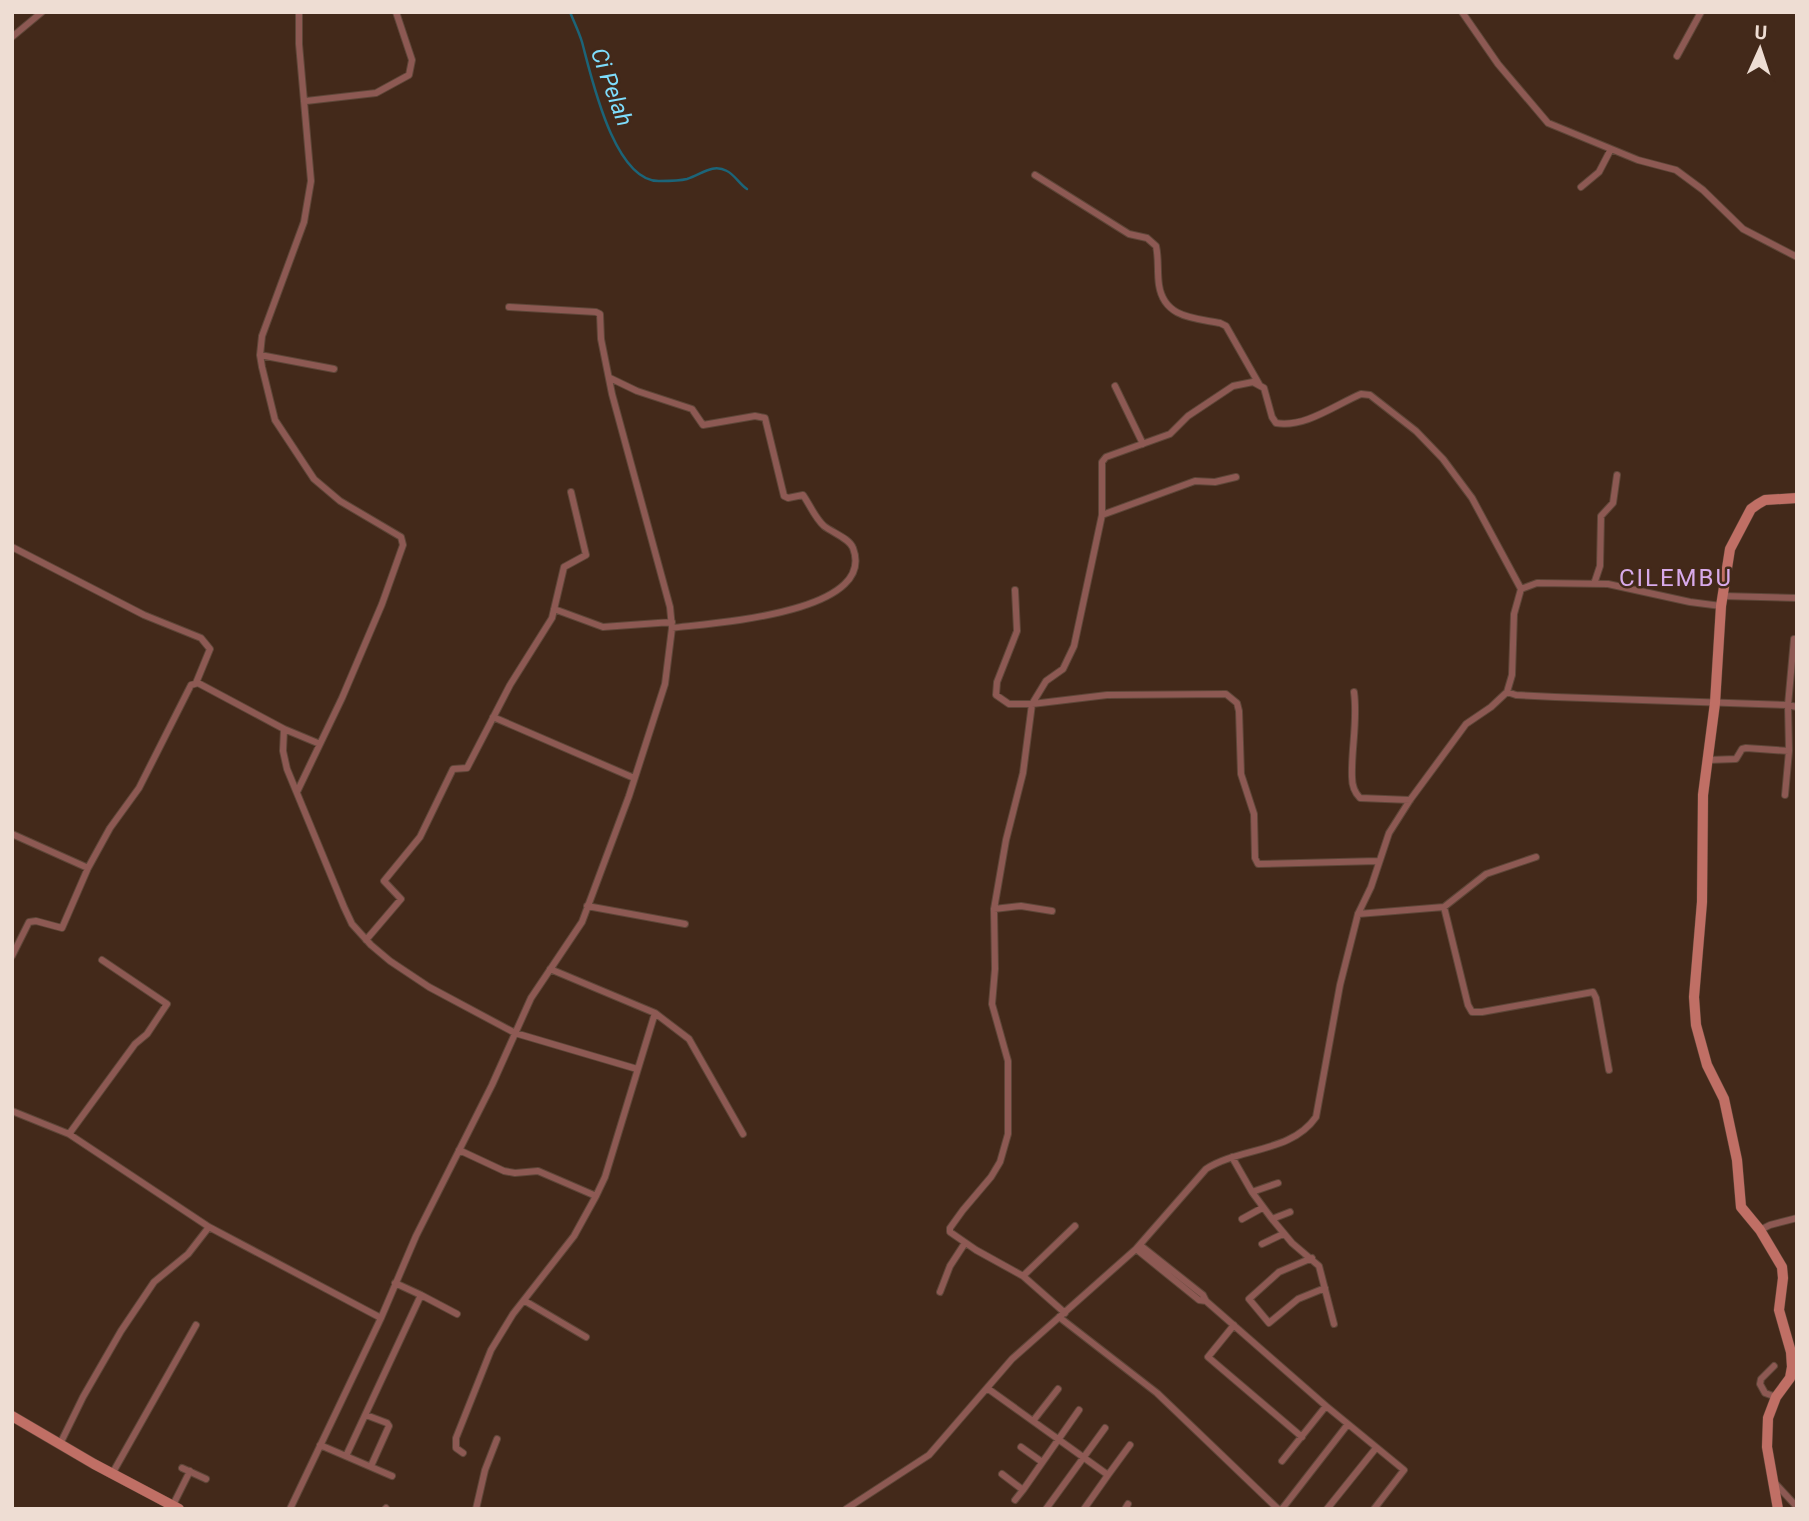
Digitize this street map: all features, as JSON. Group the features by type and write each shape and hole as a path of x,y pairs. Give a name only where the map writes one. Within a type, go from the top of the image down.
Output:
{"street":[{"path":"12,37 42,12"},
{"path":"297,792 342,698 382,604 403,542 393,531 324,490 314,479 275,420 260,355 262,336 300,233 308,201 310,181 299,12"},
{"path":"306,101 376,93 409,75 412,61 396,12"},
{"path":"1462,12 1498,64 1545,120 1638,160 1676,170 1703,190 1743,229 1797,257"},
{"path":"1677,56 1701,12"},
{"path":"1581,187 1599,172 1611,149"},
{"path":"846,1509 929,1455 1019,1353 1138,1247 1196,1178 1213,1164 1303,1133 1315,1117 1340,985 1359,914 1392,826 1466,724 1507,692 1513,675 1514,614 1521,589 1472,498 1443,459 1416,431 1374,397 1361,394 1297,423 1276,423 1267,395 1226,326 1183,317 1164,301 1153,241 1121,229 1035,175"},
{"path":"290,1509 531,998 579,929 665,684 672,625 662,571 612,394 598,312 509,307"},
{"path":"260,355 334,369"},
{"path":"554,609 603,627 672,625 763,615 815,603 852,577 856,567 854,550 850,543 823,524 803,495 788,498 784,496 765,418 755,416 703,425 692,409 610,379"},
{"path":"1259,384 1245,382 1233,386 1188,415 1170,434 1105,457 1102,462 1102,515 1071,655 1063,669 1046,681 1032,704 1023,773 1006,840 994,909 995,970 992,1004 1008,1061 1010,1124 1000,1162 950,1228 953,1236 1023,1276 1062,1315 1157,1393 1280,1509 1348,1424"},
{"path":"1115,386 1143,444"},
{"path":"1594,584 1600,566 1601,516 1613,503 1617,475"},
{"path":"1102,515 1195,481 1215,482 1236,477"},
{"path":"366,940 401,899 384,881 419,837 453,769 467,768 510,685 552,618 564,567 586,555 571,492"},
{"path":"1778,1509 1767,1447 1768,1418 1776,1397 1790,1378 1792,1367 1791,1352 1779,1310 1782,1267 1760,1230 1741,1207 1737,1160 1724,1099 1707,1065 1694,1008 1702,902 1702,803 1715,703 1722,601 1730,549 1751,509 1765,500 1797,498"},
{"path":"12,547 144,615 201,638 210,649 196,683 191,685 139,788 110,828 88,868 62,928 36,921 29,922 12,956"},
{"path":"1521,589 1537,583 1594,584 1617,586 1690,602 1797,598"},
{"path":"1015,590 1017,631 997,682 996,695 1009,704 1032,704 1107,695 1226,694 1237,703 1239,711 1241,774 1254,814 1255,858 1258,864 1378,862"},
{"path":"1785,795 1789,751 1788,705 1794,639"},
{"path":"196,683 239,703 284,729 320,744"},
{"path":"1354,692 1356,708 1352,778 1357,795 1360,798 1410,800"},
{"path":"1507,692 1525,696 1797,707"},
{"path":"493,718 634,778"},
{"path":"284,729 285,760 297,792 344,908 352,924 366,940 390,961 429,986 514,1033 637,1069"},
{"path":"1708,760 1736,759 1742,749 1746,748 1789,751"},
{"path":"12,834 88,868"},
{"path":"1359,914 1444,907 1486,874 1536,857"},
{"path":"587,906 685,924"},
{"path":"994,909 1021,906 1052,911"},
{"path":"1444,907 1472,1012 1593,992 1609,1070"},
{"path":"69,1134 167,1004 102,960"},
{"path":"550,969 655,1013 689,1039 743,1133"},
{"path":"463,1453 456,1448 456,1438 491,1350 513,1314 574,1236 605,1177 655,1013"},
{"path":"12,1111 69,1134 209,1227 381,1318"},
{"path":"459,1150 504,1171 538,1171 596,1196"},
{"path":"1232,1157 1262,1209 1283,1234 1319,1266 1335,1324"},
{"path":"1252,1192 1278,1183"},
{"path":"1242,1219 1262,1209"},
{"path":"1272,1219 1290,1212"},
{"path":"1760,1230 1770,1224 1797,1219"},
{"path":"1023,1276 1075,1226"},
{"path":"60,1444 114,1342 154,1282 188,1254 209,1227"},
{"path":"1262,1244 1283,1234"},
{"path":"940,1292 950,1266 965,1243"},
{"path":"1138,1247 1199,1300 1206,1301 1404,1470 1374,1509"},
{"path":"1312,1258 1279,1272 1249,1298 1269,1323 1298,1299 1325,1288"},
{"path":"395,1283 457,1314"},
{"path":"346,1456 421,1295"},
{"path":"525,1301 586,1337"},
{"path":"112,1474 196,1325"},
{"path":"1234,1325 1208,1357 1302,1437"},
{"path":"1774,1366 1761,1379 1760,1384 1765,1393 1776,1397"},
{"path":"987,1388 1108,1475"},
{"path":"1033,1421 1058,1389"},
{"path":"1282,1461 1326,1406"},
{"path":"1015,1500 1079,1410"},
{"path":"366,1415 389,1426 371,1466"},
{"path":"12,1416 112,1474 176,1507 190,1471"},
{"path":"1046,1509 1105,1428"},
{"path":"476,1509 485,1469 497,1439"},
{"path":"320,1445 392,1476"},
{"path":"1095,1509 1086,1506 1130,1445"},
{"path":"1021,1447 1042,1462"},
{"path":"1326,1509 1376,1448"},
{"path":"182,1468 206,1479"},
{"path":"1002,1474 1023,1490"},
{"path":"1773,1480 1797,1507"}],"waterway":[{"name":"Ci Pelah","path":"570,12 581,38 607,125 617,147 630,165 644,177 660,181 684,180 711,169 722,169 747,189"}],"district":[{"name":"CILEMBU","path":"1676,578"}]}
